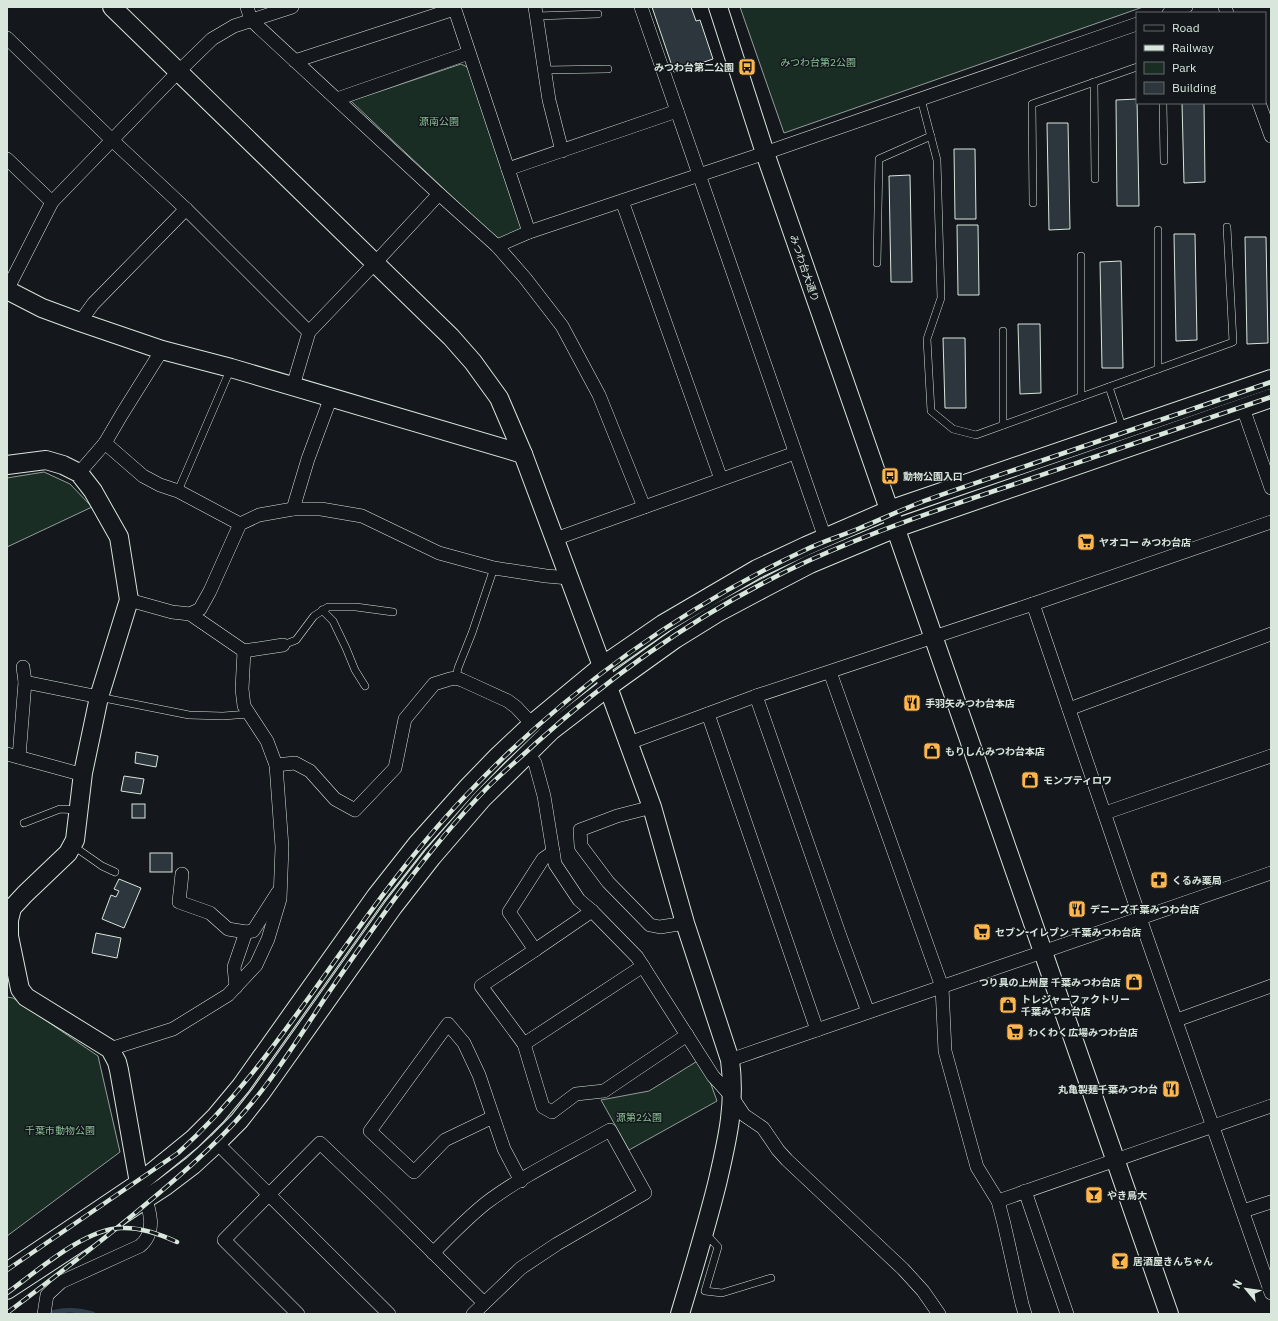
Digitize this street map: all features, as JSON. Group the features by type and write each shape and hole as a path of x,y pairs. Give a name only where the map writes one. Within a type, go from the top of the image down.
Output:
{"street":[{"path":"112,7 451,337 473,362 499,398 523,454 555,539 652,807 685,923 730,1060 733,1077 729,1135 704,1233 680,1314"},
{"path":"247,7 251,20 497,246 525,278 562,326 599,395 644,507"},
{"path":"292,7 234,26 212,39 178,72 52,202 7,290 42,308 162,350 231,368 523,454"},
{"path":"641,7 794,453 825,538"},
{"name":"みつわ台大通り","path":"718,7 765,152 1169,1314"},
{"path":"1172,12 1186,7"},
{"path":"295,60 454,8 529,232"},
{"path":"536,12 549,100 562,150"},
{"path":"497,246 529,232 1136,24"},
{"path":"7,38 112,140 186,209 309,332"},
{"path":"337,99 469,53"},
{"path":"1259,104 1271,136"},
{"path":"508,169 677,111"},
{"path":"7,158 52,202"},
{"path":"293,386 309,332 439,194"},
{"path":"622,201 721,479"},
{"path":"80,322 94,304 186,209"},
{"path":"80,473 105,443 162,350"},
{"path":"7,1290 142,1191 216,1116 241,1086 376,896 417,844 468,787 532,724 602,666 663,624 757,569 806,546 890,510 1271,379"},
{"path":"293,509 308,459 331,398"},
{"path":"7,1272 142,1191 164,1187 193,1165 238,1121 261,1093 388,914 432,857 482,799 552,730 608,687 675,639 724,610 810,564 896,528 1271,398"},
{"path":"1243,408 1271,488"},
{"path":"105,443 143,476 160,485 178,491 240,524"},
{"path":"555,539 794,453"},
{"path":"7,464 46,460 63,465 80,473 93,491 119,537 129,600 99,697 83,773 75,840 68,853 12,908 9,920 8,937 20,989 26,997 110,1049 117,1062 142,1191 151,1220 149,1236 140,1246 61,1282 46,1295 44,1314"},
{"path":"190,614 200,609 210,591 240,524 259,515 293,509 322,510 362,516 439,553 494,568 569,578"},
{"path":"629,743 756,696 934,638 1271,522"},
{"path":"129,600 172,612 190,614 244,651 283,645"},
{"path":"1033,604 1140,918 1177,1020 1271,1293"},
{"path":"1069,709 1271,634"},
{"path":"110,1049 173,1029 228,995 256,965 268,939 280,899 281,888 282,847 276,765 267,741 244,706 242,689 244,651"},
{"path":"23,667 26,682 13,756 80,774 83,773"},
{"path":"830,672 942,987 945,1051 977,1167 998,1200 1025,1314"},
{"path":"276,765 295,763 310,771 335,799 354,810 395,768 405,719 434,684 456,678 508,701 516,707 532,724"},
{"path":"26,682 99,697"},
{"path":"756,696 868,1012"},
{"path":"708,714 817,1030"},
{"path":"528,754 535,763 544,796 555,864 579,900 592,911 637,957 713,1076 732,1097 744,1115 763,1128 787,1160 903,1269 923,1291 939,1314"},
{"path":"1105,813 1271,756"},
{"path":"652,807 617,816 580,830 581,846 608,882 650,925 660,927 685,923"},
{"path":"535,950 509,912 542,859 553,852"},
{"path":"730,1060 1271,873"},
{"path":"182,874 179,902 210,913 228,929 246,932 253,930 281,888"},
{"path":"592,911 481,986 524,1044 542,1107 552,1112 576,1094 604,1091 687,1035"},
{"path":"236,986 234,966 246,932"},
{"path":"524,1044 643,966"},
{"path":"1177,1020 1271,986"},
{"path":"494,1117 445,1140 414,1172 370,1131 448,1024 464,1043 479,1075 494,1117 504,1149 521,1181"},
{"path":"998,1200 1271,1106"},
{"path":"433,1253 461,1224 487,1203 521,1181 610,1130 645,1193 557,1244 521,1268 473,1314"},
{"path":"217,1142 389,1314"},
{"path":"298,1314 224,1240 320,1143 484,1303"},
{"path":"1025,1191 1067,1314"},
{"path":"1243,1211 1271,1202"}],"lane":[{"path":"536,12 598,14"},
{"path":"1033,204 1032,104 1136,67"},
{"path":"545,70 608,69"},
{"path":"1094,82 1095,179"},
{"path":"921,99 937,160 941,298 927,339 932,411 953,430 976,435 1234,342 1227,227"},
{"path":"1163,104 1164,161"},
{"path":"877,264 879,159 931,136"},
{"path":"1158,230 1158,369"},
{"path":"1081,256 1081,397"},
{"path":"1003,331 1003,425"},
{"path":"178,491 231,368"},
{"path":"1109,387 1123,429"},
{"path":"456,678 458,668 472,633 494,568"},
{"path":"283,645 296,640 314,616 328,607 356,607 393,612"},
{"path":"322,610 333,621 355,670 365,686"},
{"path":"99,697 188,714 223,716 249,714"},
{"path":"24,823 60,809 78,810"},
{"path":"72,845 102,866 115,872"},
{"path":"704,1233 718,1247 705,1291 722,1293 771,1278"}],"green space":[{"name":"みつわ台第2公園","path":"740,7 1143,7 784,133"},
{"name":"源南公園","path":"461,64 469,68 523,226 520,232 499,241 351,101"},
{"path":"44,472 70,484 92,507 7,547 7,478"},
{"name":"千葉市動物公園","path":"7,997 13,998 98,1056 120,1152 7,1236"},
{"name":"源第2公園","path":"699,1060 708,1076 717,1101 629,1150 601,1100 649,1091"}],"building":[{"path":"652,7 691,7 696,21 700,20 713,59 674,72"},
{"path":"1136,99 1137,104 1139,206 1117,206 1116,100"},
{"path":"1182,104 1204,104 1205,182 1184,183"},
{"path":"1047,123 1068,123 1070,229 1049,230"},
{"path":"954,149 975,149 976,219 955,219"},
{"path":"910,175 912,282 891,282 889,176"},
{"path":"957,225 978,225 979,295 958,295"},
{"path":"1174,234 1195,234 1197,340 1176,341"},
{"path":"1245,237 1266,237 1268,343 1247,344"},
{"path":"1121,261 1123,368 1102,368 1100,262"},
{"path":"1018,324 1040,324 1041,393 1020,394"},
{"path":"943,338 965,338 966,408 945,408"},
{"path":"136,752 158,756 156,767 135,763"},
{"path":"124,776 144,779 141,794 121,791"},
{"path":"132,804 145,804 145,818 132,818"},
{"path":"150,853 172,853 172,872 150,872"},
{"path":"119,879 141,888 124,928 102,919 111,895 116,897 119,891 114,889"},
{"path":"96,933 121,938 117,958 92,953"}],"waterway":[{"path":"47,1314 70,1310 93,1314"}],"railway":[{"path":"7,1270 178,1153 198,1134 251,1075 390,886 451,811 509,752 547,718 586,685 627,654 713,599 757,574 817,545 937,496 1271,382"},
{"path":"7,1313 124,1222 174,1180 223,1135 266,1085 382,916 422,863 464,812 493,782 566,717 664,642 771,579 833,550 935,511 1271,397"},
{"path":"7,1293 46,1263 76,1243 107,1230 121,1228 143,1230 177,1242"}],"place":[{"name":"みつわ台第二公園","path":"747,67"},
{"name":"動物公園入口","path":"890,476"},
{"name":"ヤオコー みつわ台店","path":"1086,542"},
{"name":"手羽矢みつわ台本店","path":"912,703"},
{"name":"もりしんみつわ台本店","path":"932,751"},
{"name":"モンプティロワ","path":"1030,780"},
{"name":"くるみ薬局","path":"1159,880"},
{"name":"デニーズ千葉みつわ台店","path":"1077,909"},
{"name":"セブン-イレブン 千葉みつわ台店","path":"982,932"},
{"name":"つり具の上州屋 千葉みつわ台店","path":"1134,982"},
{"name":"トレジャーファクトリー 千葉みつわ台店","path":"1008,1005"},
{"name":"わくわく広場みつわ台店","path":"1015,1032"},
{"name":"丸亀製麺千葉みつわ台","path":"1171,1089"},
{"name":"やき鳥大","path":"1094,1195"},
{"name":"居酒屋きんちゃん","path":"1120,1261"}]}
